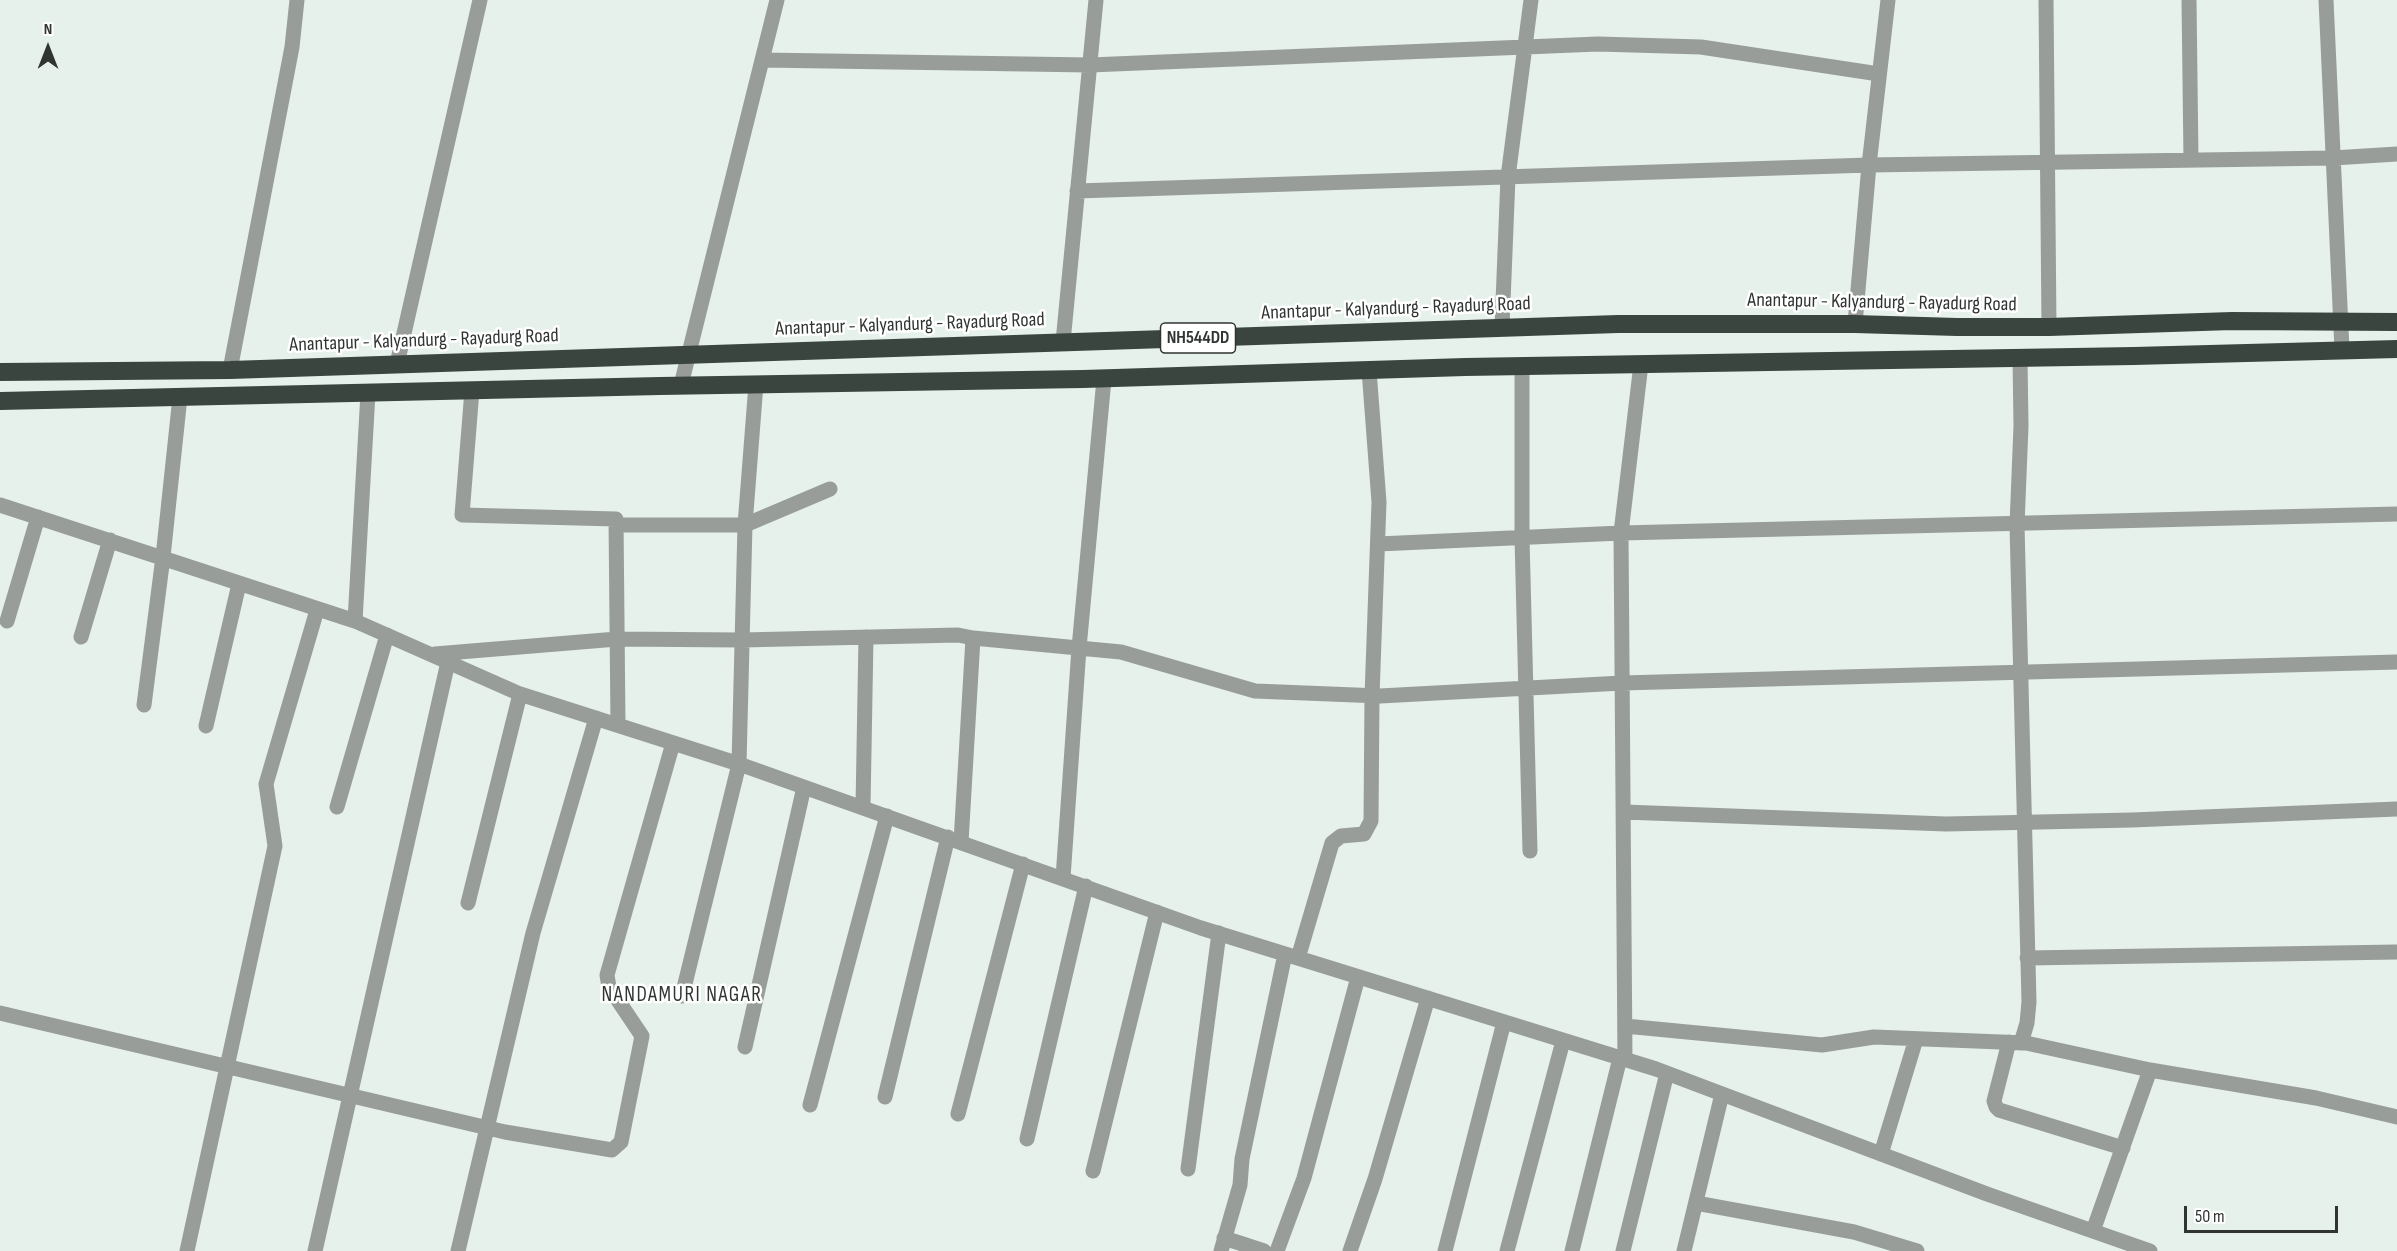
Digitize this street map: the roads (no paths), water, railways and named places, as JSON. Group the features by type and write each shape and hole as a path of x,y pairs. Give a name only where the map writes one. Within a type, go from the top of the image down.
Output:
{"highway":[{"name":"Anantapur - Kalyandurg - Rayadurg Road","path":"0,372 230,370 1618,324 2049,327 2232,321 2397,322"},
{"name":"NH544DD","path":"0,401 681,385 1104,379 1522,366 2020,358 2397,348"}],"street":[{"path":"230,370 292,47 297,0"},
{"path":"397,364 480,0"},
{"path":"681,385 777,0"},
{"path":"1063,342 1096,0"},
{"path":"1502,327 1508,177 1531,0"},
{"path":"1855,324 1869,165 1888,0"},
{"path":"2046,0 2049,327"},
{"path":"2189,0 2191,160"},
{"path":"2326,0 2342,350"},
{"path":"762,60 1090,65 1598,44 1701,47 1879,74"},
{"path":"1077,191 1869,165 2333,158 2397,154"},
{"path":"2020,358 2021,426 2018,525 2028,1013 1994,1101 1999,1110 2122,1148"},
{"path":"1572,1251 1622,1059 1625,1026 1620,533 1641,364"},
{"path":"1522,366 1522,538 1530,851"},
{"path":"1264,1251 1222,1245 1240,1185 1242,1159 1292,956 1332,843 1341,836 1364,834 1368,831 1371,821 1372,696 1379,502 1369,370"},
{"path":"1063,878 1079,648 1104,379"},
{"path":"682,996 739,764 745,525 756,384"},
{"path":"472,390 462,515 616,519 618,725"},
{"path":"355,621 368,393"},
{"path":"144,705 180,397"},
{"path":"616,525 745,525 830,489"},
{"path":"0,505 355,621 520,694 739,764 1157,912 1667,1073 1881,1154 2150,1251"},
{"path":"1378,544 1620,533 2397,514"},
{"path":"7,621 38,517"},
{"path":"81,637 110,540"},
{"path":"206,726 239,584"},
{"path":"187,1251 274,846 266,784 317,610"},
{"path":"337,807 387,635"},
{"path":"432,655 617,639 742,640 958,635 1121,652 1255,691 1372,696 1622,683 2397,662"},
{"path":"863,807 866,637"},
{"path":"885,1097 954,839 973,638"},
{"path":"315,1251 448,662"},
{"path":"468,903 520,694"},
{"path":"458,1251 533,933 596,718"},
{"path":"0,1013 487,1128 612,1150 621,1142 642,1036 609,987 608,975 674,743"},
{"path":"745,1047 804,787"},
{"path":"1624,812 1946,824 2132,820 2397,809"},
{"path":"810,1105 887,816"},
{"path":"958,1114 1023,864"},
{"path":"1027,1139 1086,886"},
{"path":"1093,1172 1157,912"},
{"path":"1188,1169 1219,933"},
{"path":"2027,958 2397,952"},
{"path":"1277,1251 1305,1178 1358,977"},
{"path":"1350,1251 1376,1179 1428,998"},
{"path":"1445,1251 1504,1022"},
{"path":"1625,1026 1822,1045 1874,1037 2015,1043 2150,1070 2316,1098 2397,1117"},
{"path":"1881,1154 1916,1039"},
{"path":"1507,1251 1563,1041"},
{"path":"2093,1231 2150,1070"},
{"path":"1623,1251 1667,1073"},
{"path":"1684,1251 1722,1094"},
{"path":"1696,1203 1854,1232 1917,1251"}],"district":[{"name":"NANDAMURI NAGAR","path":"682,996"}]}
